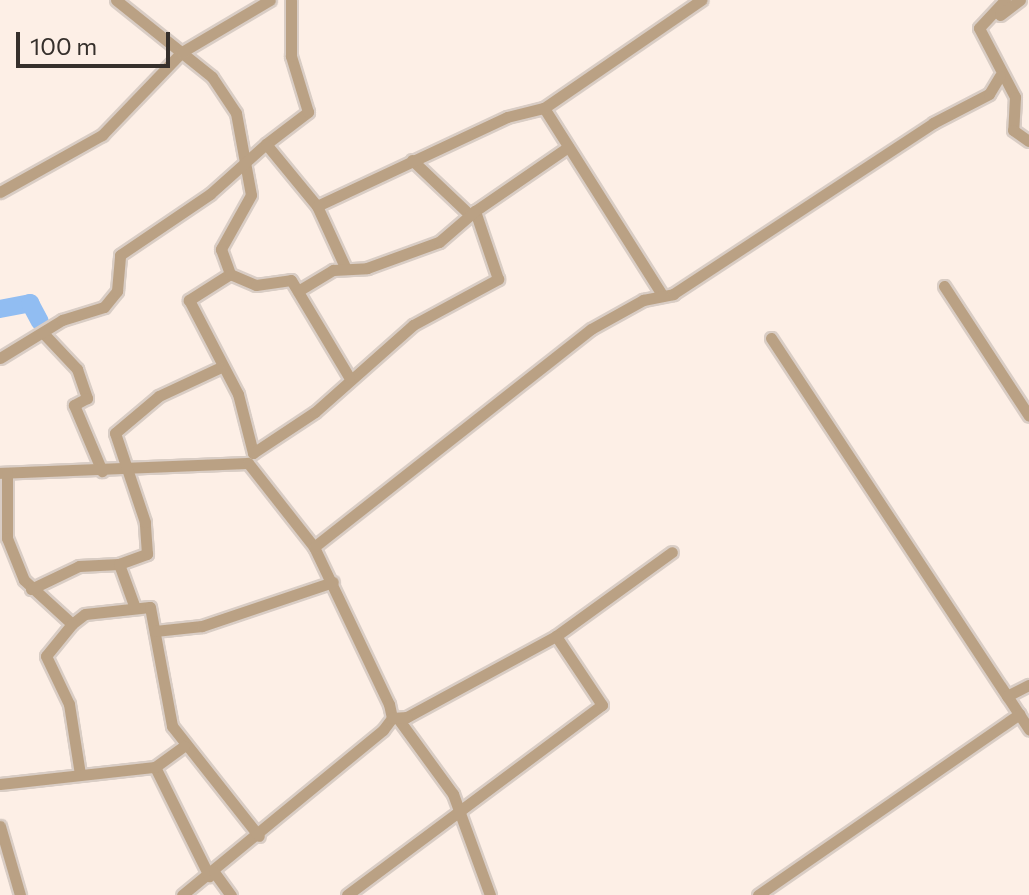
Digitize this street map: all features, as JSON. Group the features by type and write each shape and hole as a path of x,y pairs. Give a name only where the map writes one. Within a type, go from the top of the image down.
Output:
{"street":[{"path":"116,0 223,87 251,195 220,254 230,274 256,285 291,280 349,377"},
{"path":"0,192 102,135 182,52 270,0"},
{"path":"0,358 45,335 62,320 104,307 117,291 120,255 245,163 308,112 291,56 291,0"},
{"path":"1005,0 979,23 1000,76 1015,97 1013,130 1029,141"},
{"path":"982,35 1020,0"},
{"path":"317,206 412,160 544,108 699,1"},
{"path":"314,547 591,329 663,296 989,94 1000,76"},
{"path":"544,108 663,296"},
{"path":"266,144 317,206 345,267"},
{"path":"298,291 345,267 367,268 439,242 473,213 568,147"},
{"path":"72,624 31,589 3,539 4,473 129,471 251,458 315,412 349,377 413,325 498,279 473,213 412,160"},
{"path":"230,274 189,300 219,368 238,394 251,458 314,547 396,719 435,763 460,811 490,895"},
{"path":"944,286 1029,416"},
{"path":"45,335 77,369 87,398 74,405 102,471"},
{"path":"771,338 1029,730"},
{"path":"31,589 79,566 119,564 147,554 129,471 116,440 119,424 219,368"},
{"path":"182,895 259,836 396,719 556,636 672,552"},
{"path":"119,564 135,608"},
{"path":"155,631 202,626 333,582"},
{"path":"80,774 69,704 46,656 72,624 85,614 150,607 160,687 184,746 259,836"},
{"path":"347,895 602,705 556,636"},
{"path":"1007,696 1029,685"},
{"path":"758,895 1019,714"},
{"path":"0,784 155,767 184,746"},
{"path":"155,767 211,874 231,895"},
{"path":"0,826 4,857 20,895"}],"waterway":[{"path":"0,309 30,303 40,322"}]}
